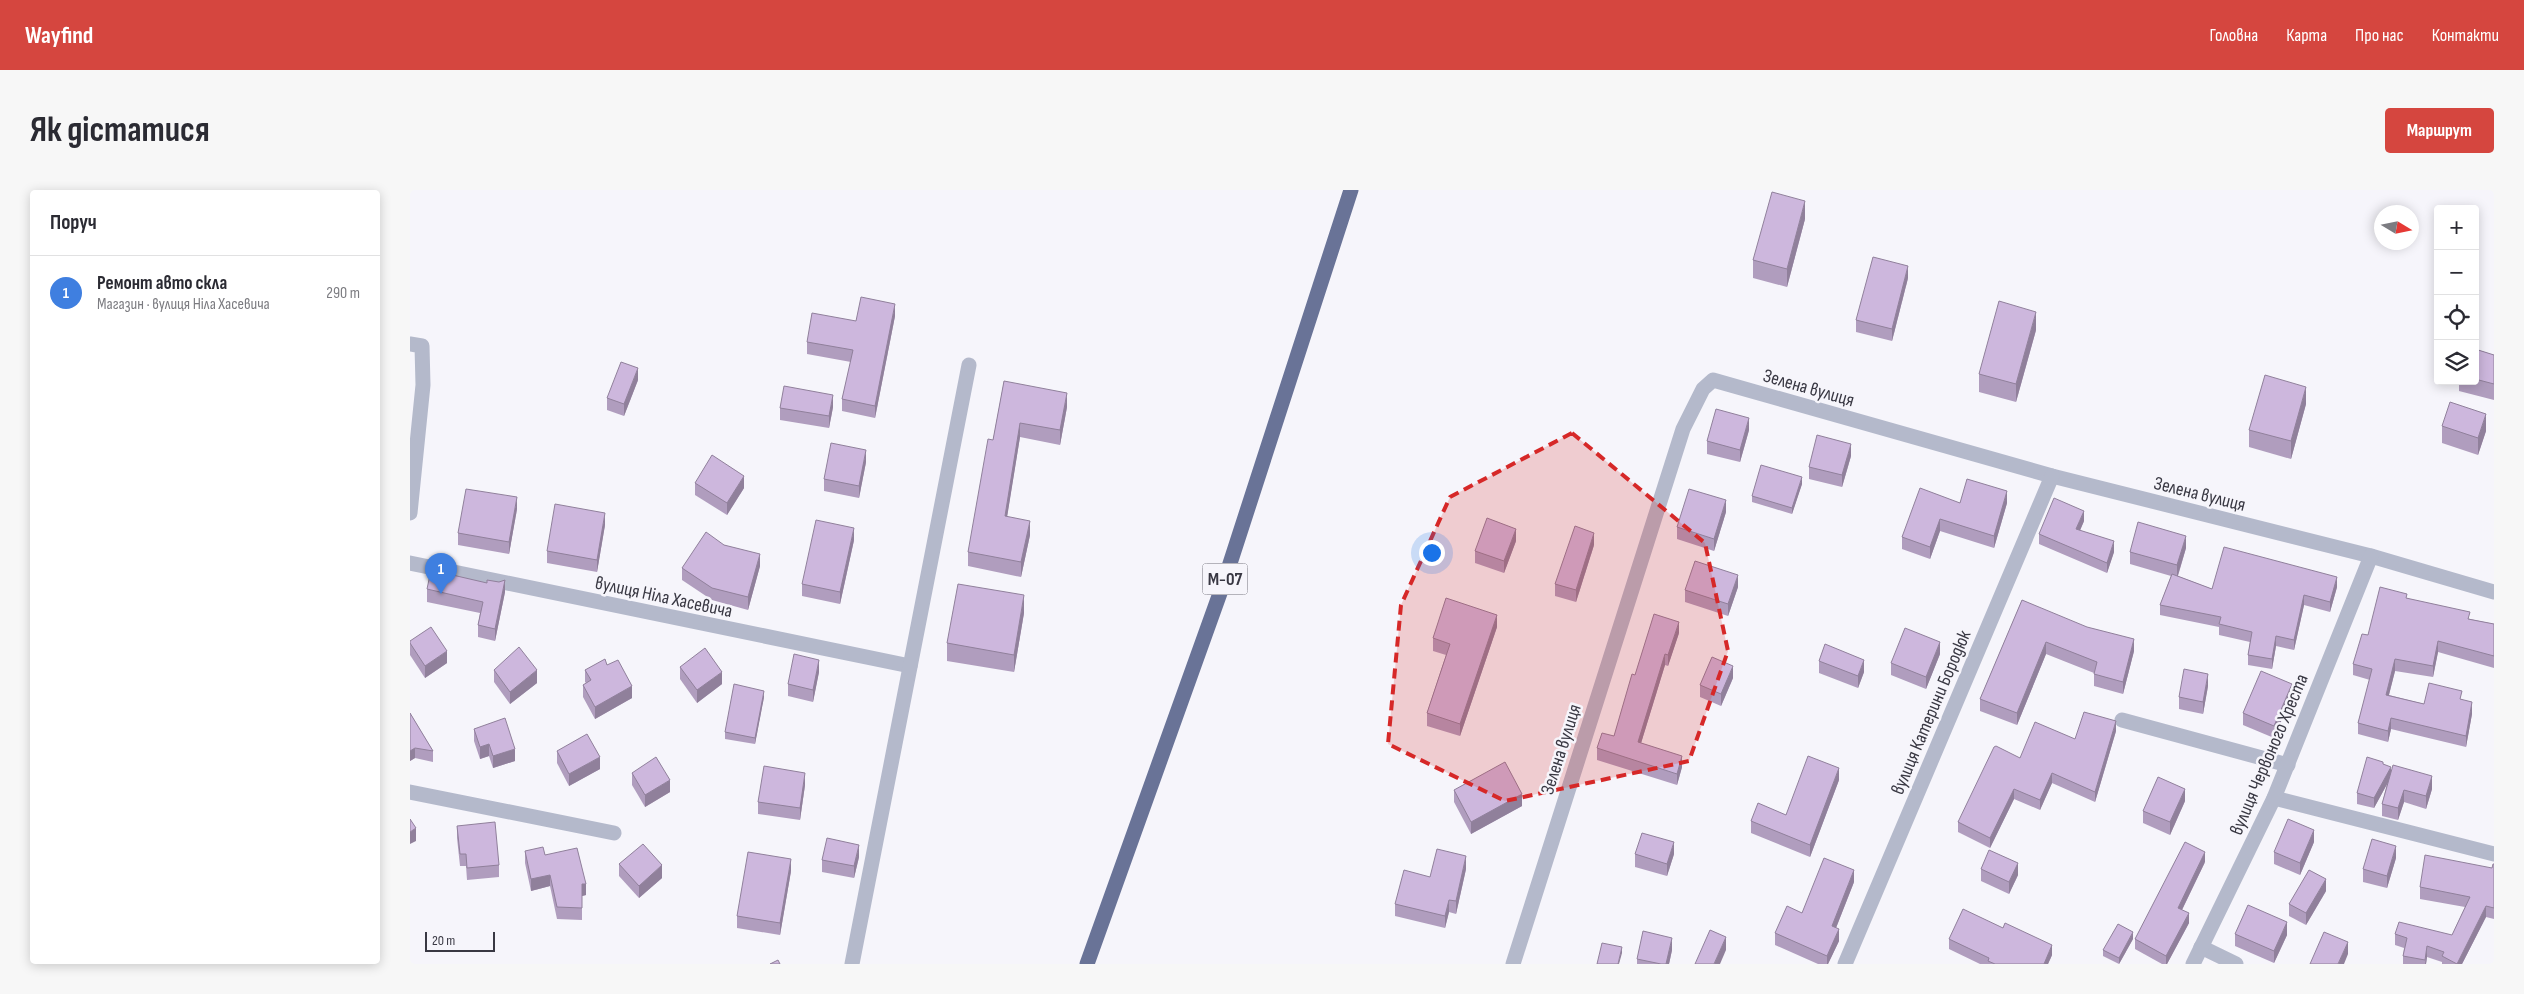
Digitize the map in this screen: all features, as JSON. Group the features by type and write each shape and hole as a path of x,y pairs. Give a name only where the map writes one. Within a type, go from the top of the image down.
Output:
{"highway":[{"name":"М-07","path":"1087,964 1224,582 1351,190"}],"street":[{"path":"410,513 424,385 416,345"},
{"path":"852,964 969,365"},
{"name":"Зелена вулиця","path":"1513,964 1683,430 1703,389 1713,380 2052,476 2370,556 2494,592"},
{"name":"вулиця Катерини Бородюк","path":"1845,964 2052,476"},
{"name":"вулиця Червоного Хреста","path":"2193,964 2274,798 2370,556"},
{"name":"вулиця Ніла Хасевича","path":"410,563 910,666"},
{"path":"2122,720 2288,765"},
{"path":"410,792 614,833"},
{"path":"2274,798 2494,854"},
{"path":"2201,947 2236,964"}],"highlighted area":[{"path":"1572,433 1705,543 1728,651 1689,761 1505,801 1388,744 1401,605 1450,497"}],"building":[{"path":"1772,192 1805,201 1787,269 1753,260"},
{"path":"1873,257 1908,266 1892,329 1856,320"},
{"path":"861,297 895,304 875,406 842,399 853,350 807,342 812,313 856,321"},
{"path":"1999,301 2036,312 2016,384 1979,374"},
{"path":"2479,350 2494,355 2494,384 2479,380"},
{"path":"621,362 638,368 624,404 607,398"},
{"path":"2265,375 2306,387 2291,441 2249,430"},
{"path":"1004,381 1067,393 1060,430 1020,423 1005,516 1030,521 1021,562 968,552 988,439 993,440"},
{"path":"784,386 833,395 829,416 780,408"},
{"path":"2450,402 2486,414 2478,438 2442,426"},
{"path":"1716,409 1749,418 1740,450 1707,441"},
{"path":"1817,435 1851,444 1842,475 1809,467"},
{"path":"831,443 866,450 859,486 824,479"},
{"path":"712,455 744,476 727,503 695,483"},
{"path":"1761,465 1802,477 1792,508 1752,496"},
{"path":"1967,479 2007,491 1994,536 1940,519 1930,547 1902,537 1920,488 1960,503"},
{"path":"466,489 517,497 509,542 458,533"},
{"path":"1689,489 1726,500 1714,539 1677,527"},
{"path":"2054,498 2084,511 2076,529 2114,541 2107,563 2039,534"},
{"path":"555,504 605,513 597,560 547,551"},
{"path":"1487,518 1516,529 1504,561 1475,551"},
{"path":"816,520 854,528 840,592 802,584"},
{"path":"2138,522 2186,536 2177,565 2130,552"},
{"path":"1575,526 1594,533 1576,590 1555,584"},
{"path":"706,532 724,545 760,554 748,597 712,588 682,568"},
{"path":"2224,547 2337,577 2330,602 2304,595 2294,640 2276,636 2272,659 2248,655 2252,632 2219,624 2221,617 2160,605 2172,574 2212,589"},
{"path":"1695,561 1738,575 1728,604 1685,590"},
{"path":"431,570 487,583 487,580 499,582 505,580 495,629 478,625 483,602 427,589"},
{"path":"958,584 1024,595 1014,655 947,643"},
{"path":"2380,587 2407,594 2406,598 2470,612 2468,619 2494,624 2494,656 2438,641 2433,666 2395,659 2386,695 2424,704 2429,683 2462,691 2460,699 2472,702 2466,736 2391,718 2388,731 2358,723 2372,669 2353,664 2362,634 2368,635"},
{"path":"1446,598 1497,615 1460,724 1427,713 1450,644 1433,638"},
{"path":"2022,600 2087,627 2134,639 2123,682 2094,674 2097,662 2046,642 2017,713 1980,699"},
{"path":"1654,614 1679,622 1668,655 1665,654 1638,742 1682,756 1677,774 1597,748 1602,733 1614,736 1632,674 1635,675"},
{"path":"431,627 447,651 425,666 410,641"},
{"path":"1905,628 1940,642 1926,677 1891,663"},
{"path":"1825,644 1864,660 1858,676 1819,661"},
{"path":"519,647 537,670 510,692 494,670"},
{"path":"705,648 722,672 697,690 680,667"},
{"path":"794,654 819,660 813,690 788,684"},
{"path":"1712,657 1733,666 1721,694 1700,685"},
{"path":"605,659 607,665 618,660 632,686 595,707 583,685 591,680 585,670"},
{"path":"2184,669 2208,674 2203,702 2179,697"},
{"path":"2261,671 2292,684 2274,726 2243,713"},
{"path":"734,684 764,691 755,738 725,732"},
{"path":"2084,712 2116,721 2095,792 2052,773 2040,800 2014,789 1990,838 1958,822 1994,747 1996,746 2020,758 2035,722 2075,739"},
{"path":"410,713 433,751 415,748 410,751"},
{"path":"505,718 515,749 493,756 489,744 480,747 474,729"},
{"path":"587,734 600,757 569,774 557,751"},
{"path":"1808,756 1839,768 1810,845 1751,821 1758,803 1786,815"},
{"path":"656,757 670,780 645,795 632,773"},
{"path":"2367,757 2383,762 2383,764 2391,767 2374,798 2357,793"},
{"path":"1505,762 1522,794 1471,822 1454,790"},
{"path":"2393,765 2432,776 2426,796 2404,790 2398,808 2382,804"},
{"path":"764,766 805,773 800,808 758,802"},
{"path":"2158,777 2185,789 2170,822 2143,811"},
{"path":"410,819 416,828 410,832"},
{"path":"2288,819 2314,830 2300,863 2274,852"},
{"path":"495,822 499,865 467,868 466,854 460,854 457,826"},
{"path":"1642,833 1674,842 1667,864 1635,854"},
{"path":"827,838 859,845 854,866 822,860"},
{"path":"2372,839 2396,846 2387,876 2363,869"},
{"path":"2185,842 2205,852 2178,908 2189,913 2166,956 2135,939"},
{"path":"643,844 662,865 639,886 619,864"},
{"path":"543,847 545,855 577,848 586,884 582,884 582,908 557,907 550,875 531,879 525,851"},
{"path":"1437,849 1466,856 1456,901 1449,900 1445,916 1395,904 1404,870 1430,877"},
{"path":"1989,850 2018,863 2009,882 1981,869"},
{"path":"748,852 791,859 780,923 737,916"},
{"path":"2425,855 2492,868 2494,864 2494,908 2486,906 2457,964 2442,956 2444,952 2427,946 2425,960 2403,956 2407,938 2395,934 2399,922 2452,935 2470,897 2420,887"},
{"path":"1824,858 1854,870 1832,926 1839,929 1827,956 1775,933 1787,906 1802,913"},
{"path":"2309,870 2326,879 2306,913 2289,904"},
{"path":"2248,905 2287,922 2274,951 2235,934"},
{"path":"1963,909 2003,928 2005,923 2052,945 2044,964 1995,964 1988,961 1989,958 1949,939"},
{"path":"2118,924 2133,932 2119,958 2103,950"},
{"path":"1710,930 1726,937 1714,964 1695,964"},
{"path":"1643,931 1672,938 1666,964 1637,959"},
{"path":"2324,932 2348,942 2338,964 2310,964"},
{"path":"1602,943 1622,947 1618,964 1597,964"},
{"path":"778,960 780,964 770,964"}],"place":[{"name":"Ремонт авто скла","path":"441,594"}]}
